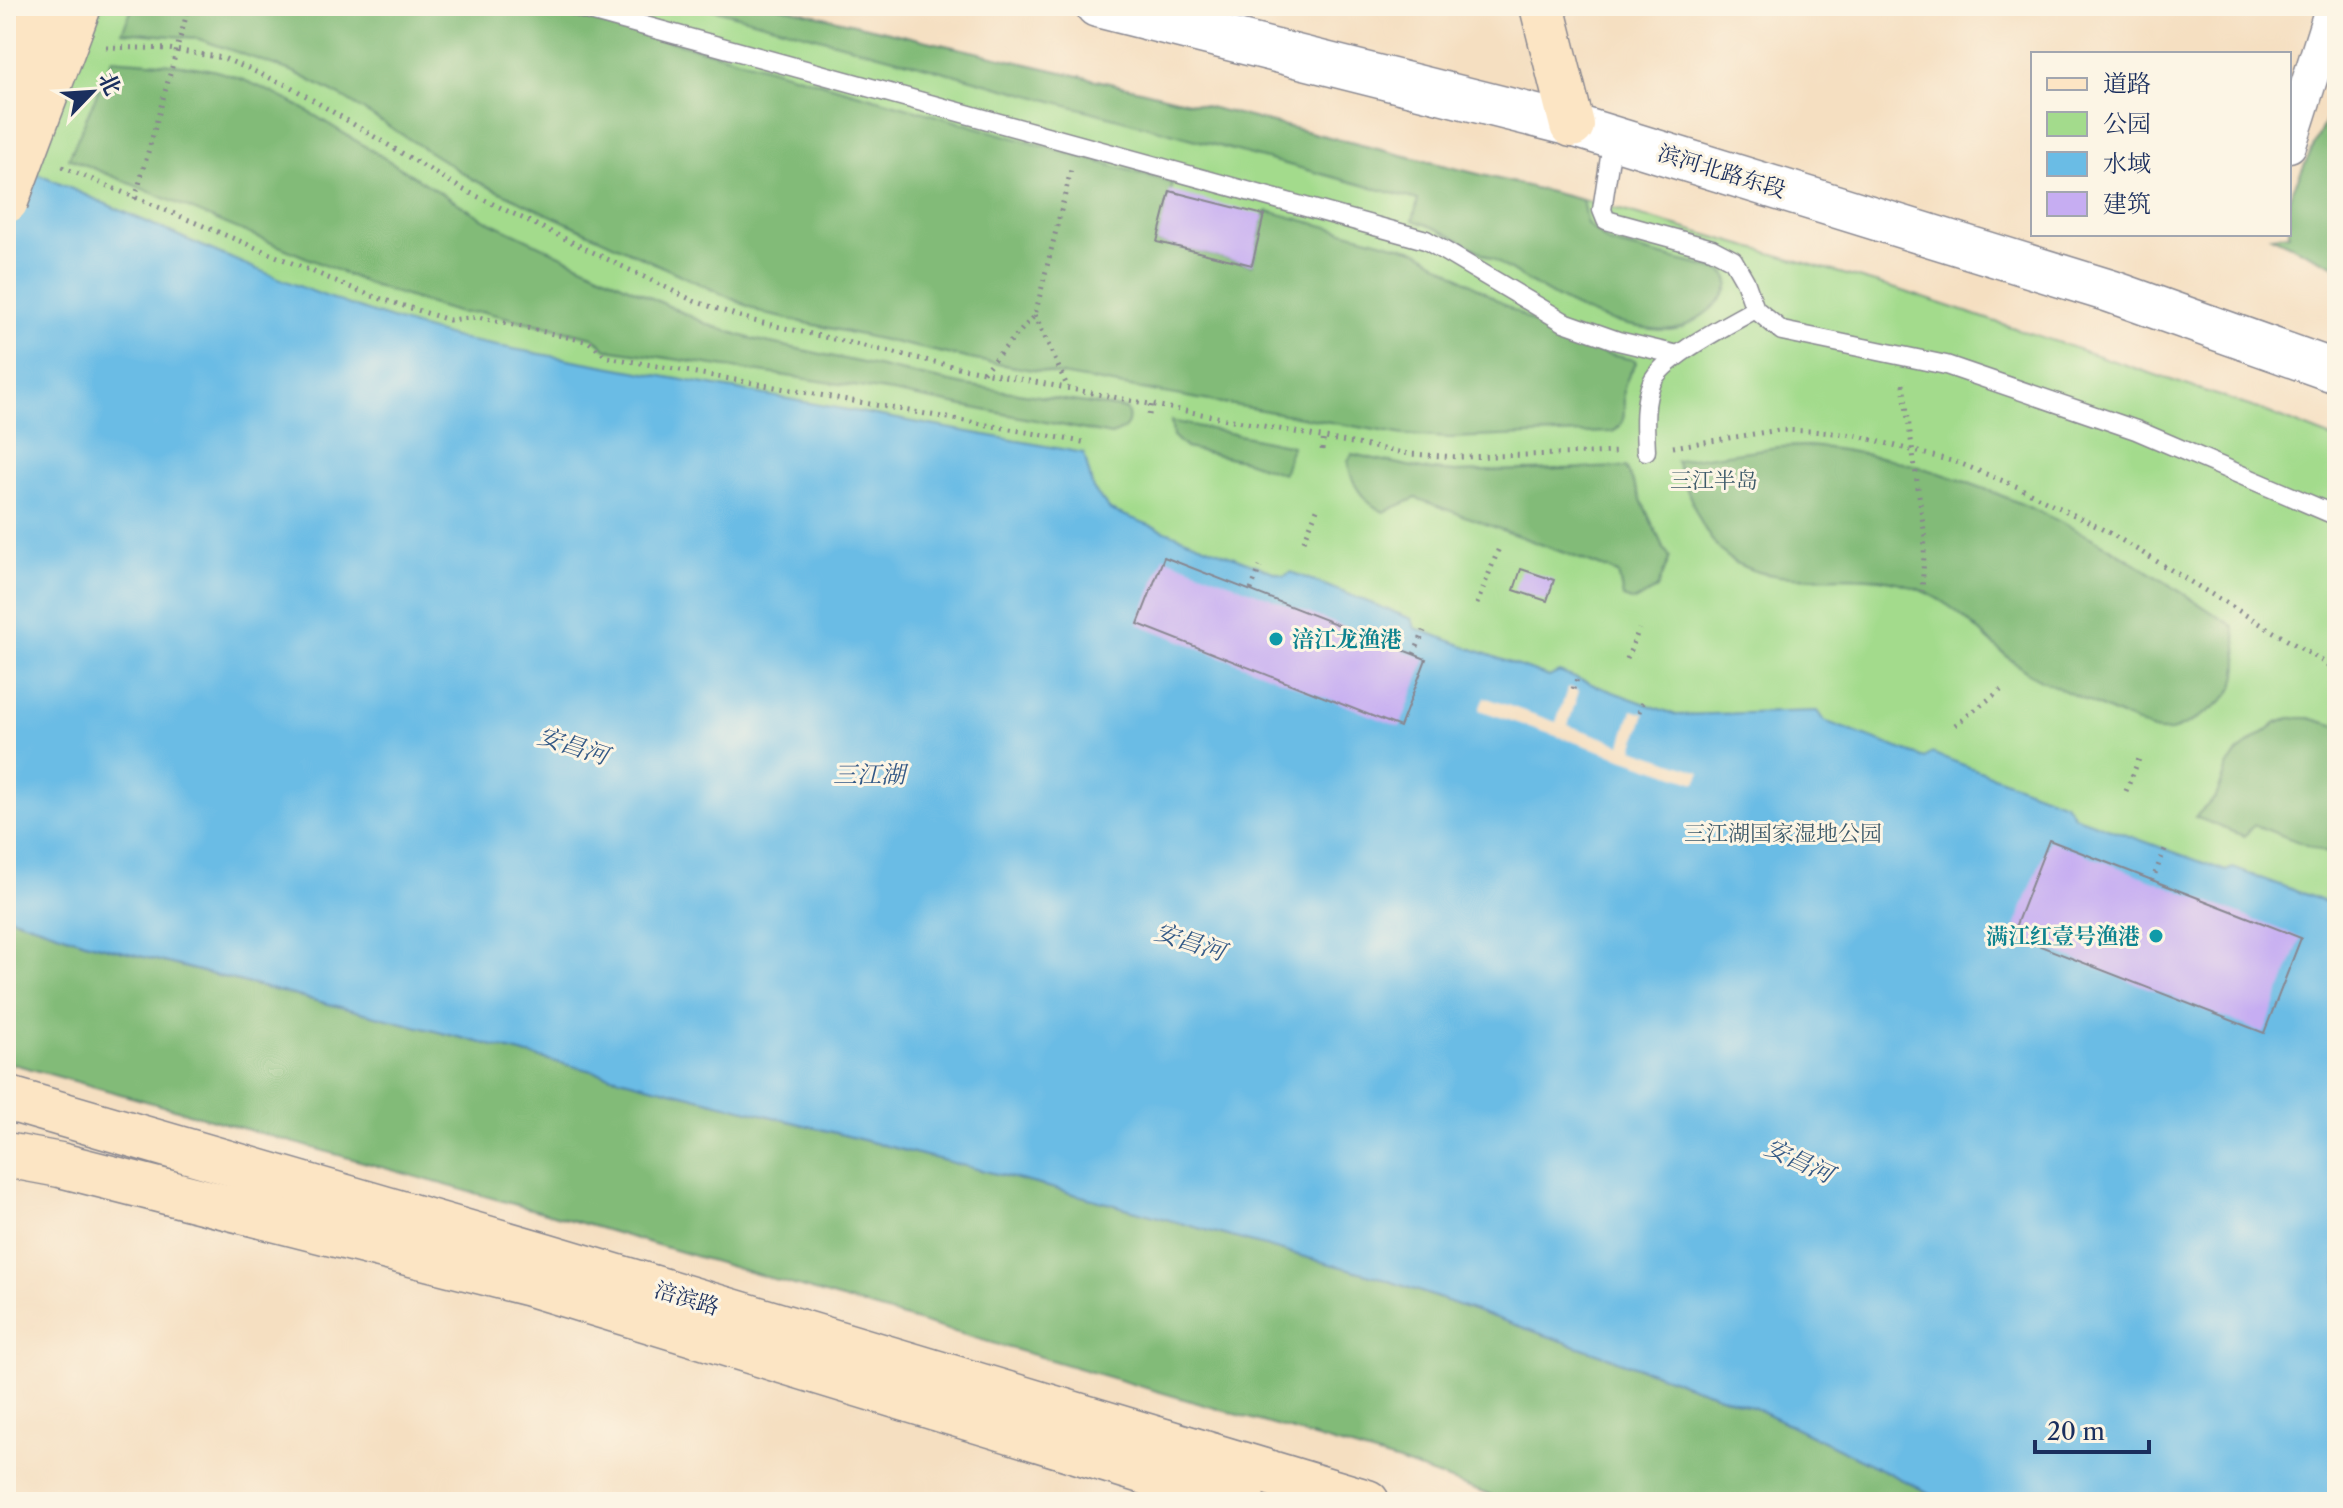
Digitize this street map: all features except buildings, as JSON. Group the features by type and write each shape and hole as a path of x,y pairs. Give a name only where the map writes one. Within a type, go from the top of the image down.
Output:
{"main road":[{"path":"6,103 44,6"},
{"path":"6,201 79,6"},
{"path":"1514,6 1576,126"},
{"path":"1542,6 1576,126"},
{"name":"涪滨路","path":"6,1098 1367,1502"},
{"name":"涪滨路","path":"6,1155 60,1165 530,1284 1243,1502"}],"street":[{"name":"滨河北路东段","path":"1097,6 1576,126 2110,291 2337,372"},
{"path":"2291,139 2333,6"}],"lane":[{"path":"572,6 1426,240 1564,322 1618,341 1678,355"},
{"path":"1576,126 1606,220 1712,249 1733,260 1755,309 1782,331 1946,365 2136,430 2337,516"},
{"path":"1646,451 1644,417 1653,380 1678,355 1755,309"}],"path":[{"path":"135,199 189,6"},
{"path":"95,46 176,51 223,58 291,87 462,189 694,301 754,321 983,372 1409,454 1459,457 1646,451 1779,430 1855,435 1959,463 2018,487 2108,532 2337,670"},
{"path":"983,372 1035,315 1077,146"},
{"path":"49,162 369,295 449,320 478,317 589,342 607,357 1088,443"},
{"path":"1035,315 1068,388"},
{"path":"1899,355 1925,537 1922,591"},
{"path":"1149,415 1151,404"},
{"path":"1322,450 1324,436"},
{"path":"1304,541 1318,507"},
{"path":"1477,604 1499,548"},
{"path":"1251,590 1260,567"},
{"path":"1627,659 1639,629"},
{"path":"1414,654 1424,631"},
{"path":"1573,689 1577,679"},
{"path":"1955,725 2001,690"},
{"path":"1639,712 1642,703"},
{"path":"2126,791 2141,754"},
{"path":"2152,881 2165,849"}],"green space":[{"name":"三江湖","path":"6,6 776,6 1148,92 1603,205 1903,291 2267,412 2337,440 2337,1502 1948,1502 1755,1408 6,916"},
{"path":"133,6 537,6 730,57 1173,183 1158,242 1252,265 1264,215 1268,211 1418,251 1560,339 1635,360 1624,388 1623,419 1612,432 1449,438 1404,435 975,360 765,314 474,180 344,98 294,72 196,38 122,32"},
{"path":"701,6 776,6 1148,92 1582,200 1587,224 1609,243 1719,270 1727,277 1729,284 1718,302 1682,327 1662,330 1627,325 1571,305 1467,244 1413,220 1418,200"},
{"path":"112,59 200,68 257,85 299,106 484,219 709,325 752,339 964,385 1126,409 1128,422 1124,429 1111,435 892,392 607,349 593,337 483,312 459,313 374,286 69,158"},
{"path":"2337,96 2337,267 2271,236 2291,236 2291,194"},
{"path":"1171,421 1292,446 1283,474 1246,461 1186,448 1173,436"},
{"name":"三江半岛","path":"1808,446 1884,458 1960,480 2034,510 2103,544 2233,626 2238,657 2233,688 2214,707 2186,725 2171,731 2152,730 2030,674 1943,602 1907,585 1865,578 1777,576 1738,564 1715,545 1707,532 1676,461"},
{"path":"1352,454 1422,469 1455,472 1626,467 1670,557 1657,589 1634,601 1623,597 1618,573 1416,498 1384,512 1364,498 1355,484 1348,461"},
{"path":"2290,718 2309,718 2337,726 2337,857 2255,825 2244,836 2195,817 2216,797 2228,765 2237,753 2275,724"},
{"path":"6,916 85,942 1052,1188 1378,1277 1755,1408 1948,1502 1508,1502 1399,1462 599,1228 6,1062"}],"water":[{"name":"三江湖","path":"6,161 292,284 410,325 470,341 1084,453 1093,489 1110,510 1284,576 1291,572 1412,619 1415,628 1549,677 1559,672 1676,715 1817,711 1824,721 1925,758 1932,753 2065,803 2074,816 2226,871 2233,868 2337,906 2337,1502 1948,1502 1755,1408 1378,1277 1052,1188 85,942 6,916"}],"pier":[{"path":"1568,687 1579,691 1568,725 1621,744 1632,710 1645,714 1633,749 1701,772 1696,783 1479,710 1484,697 1556,722"}],"place":[{"name":"涪江龙渔港","path":"1276,639"},
{"name":"满江红壹号渔港","path":"2156,936"}],"water label":[{"name":"安昌河","path":"573,746"},
{"name":"安昌河","path":"1190,942"},
{"name":"安昌河","path":"1799,1161"}],"park label":[{"name":"三江湖国家湿地公园","path":"1783,833"}]}
